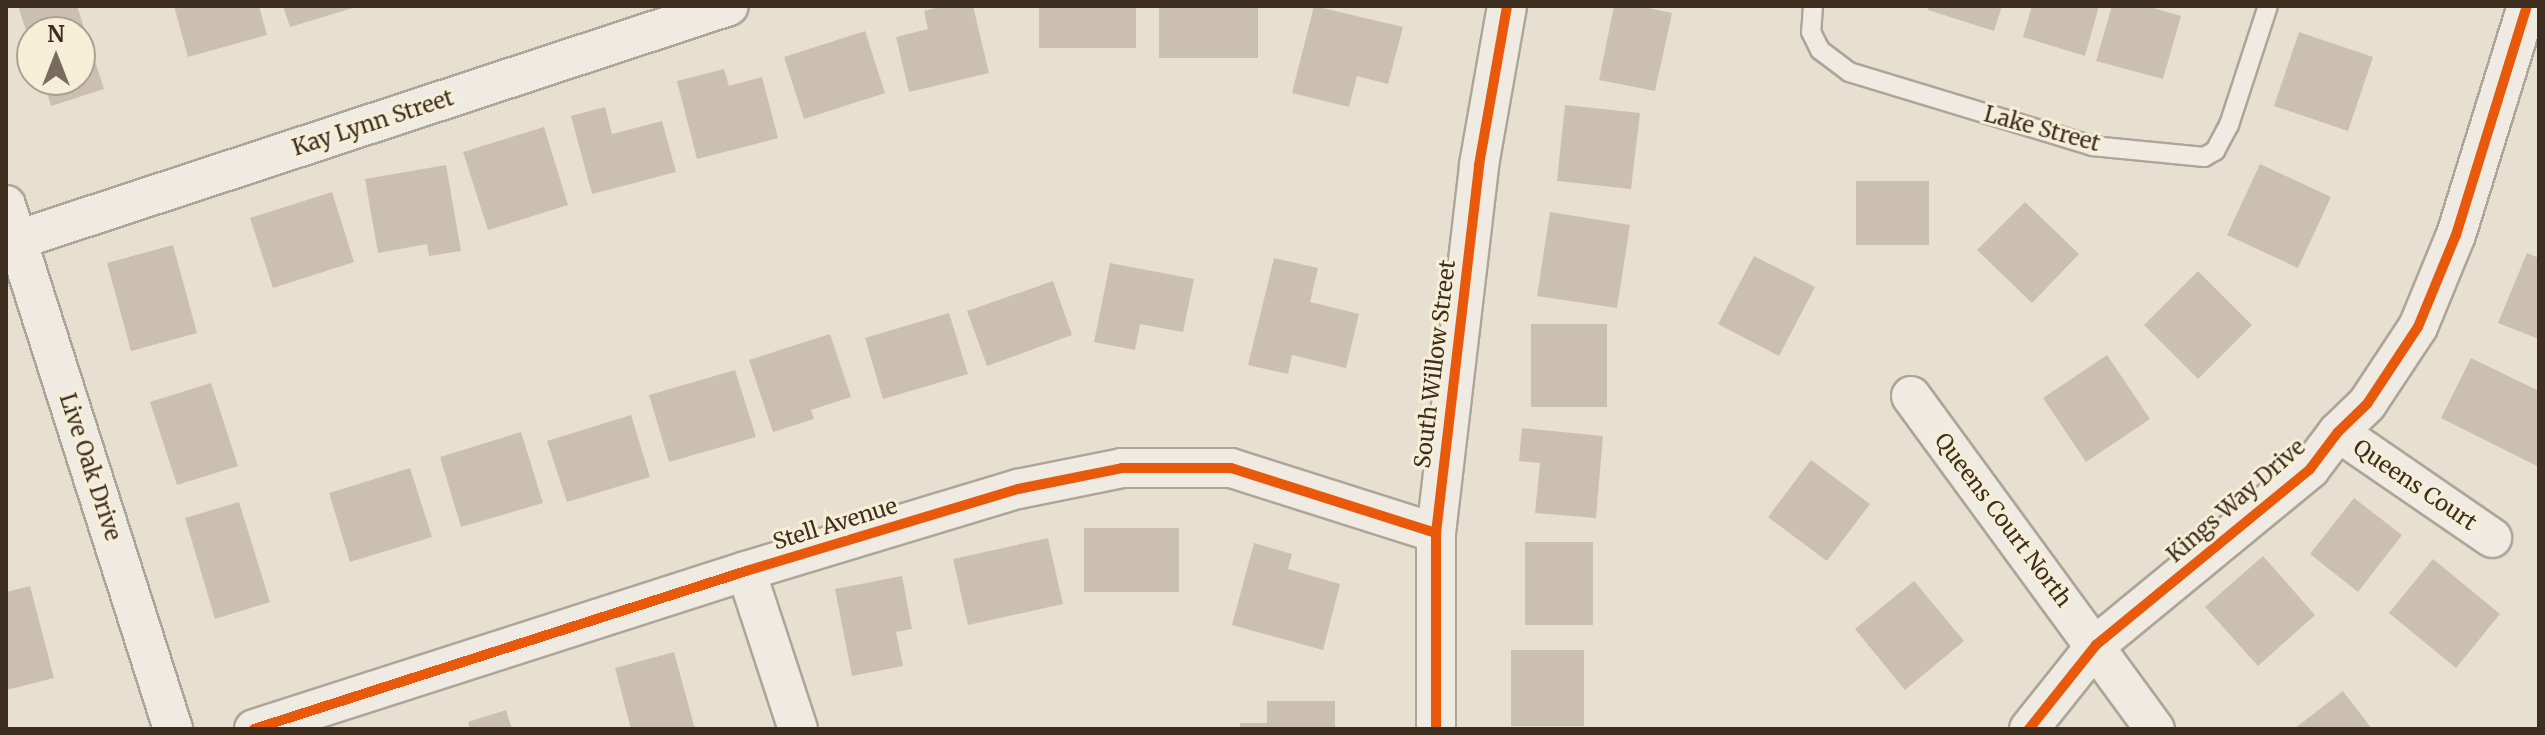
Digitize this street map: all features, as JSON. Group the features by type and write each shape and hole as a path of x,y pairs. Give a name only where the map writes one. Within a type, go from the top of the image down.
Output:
{"street":[{"name":"Kay Lynn Street","path":"12,223 729,6"},
{"name":"South Willow Street","path":"1436,729 1436,533 1479,165 1507,6"},
{"name":"Kings Way Drive","path":"2029,729 2096,645 2310,469 2338,432 2367,404 2418,327 2456,235 2527,6"},
{"name":"Live Oak Drive","path":"12,223 173,729"},
{"name":"Queens Court North","path":"1911,396 2155,729"},
{"name":"Queens Court","path":"2338,432 2492,538"},
{"name":"Stell Avenue","path":"254,729 746,571 1018,489 1122,468 1231,468 1436,533"},
{"path":"746,571 798,729"}],"lane":[{"name":"Lake Street","path":"1813,6 1811,32 1820,50 1849,72 2092,146 2204,157 2215,151 2229,125 2268,6"}],"building":[{"path":"18,6 77,6 80,16 21,16"},
{"path":"174,6 259,6 267,35 188,57"},
{"path":"283,6 356,6 356,7 290,27"},
{"path":"943,6 973,6 989,73 909,92 896,37 928,29 924,11"},
{"path":"1039,6 1136,6 1136,48 1039,48"},
{"path":"1159,6 1258,6 1258,58 1159,58"},
{"path":"1314,6 1403,27 1388,84 1357,76 1349,107 1292,93"},
{"path":"1614,6 1638,6 1672,13 1655,91 1599,80"},
{"path":"1929,6 2002,6 1994,31 1928,10"},
{"path":"2032,6 2099,6 2085,56 2023,37"},
{"path":"2112,6 2146,6 2181,16 2163,79 2096,61"},
{"path":"865,31 885,93 804,119 784,57"},
{"path":"2299,32 2373,57 2348,131 2274,106"},
{"path":"96,64 104,89 96,92"},
{"path":"724,69 729,86 762,77 778,138 697,159 677,81"},
{"path":"48,96 82,96 51,106"},
{"path":"1565,105 1640,113 1631,189 1557,181"},
{"path":"605,107 612,134 662,121 676,172 592,194 571,116"},
{"path":"544,127 568,205 488,230 463,152"},
{"path":"2260,164 2331,197 2298,268 2227,235"},
{"path":"446,165 461,251 429,256 427,244 378,253 365,179"},
{"path":"1856,181 1929,181 1929,245 1856,245"},
{"path":"332,192 354,262 273,288 250,218"},
{"path":"2025,202 2079,254 2032,303 1977,250"},
{"path":"1550,212 1630,225 1617,308 1537,296"},
{"path":"173,245 197,333 131,351 107,263"},
{"path":"2527,253 2539,258 2539,339 2498,323"},
{"path":"1754,256 1815,287 1779,356 1718,324"},
{"path":"1274,258 1318,268 1310,302 1359,314 1346,368 1292,355 1288,374 1248,365"},
{"path":"1110,263 1194,279 1183,332 1140,324 1135,350 1094,342"},
{"path":"2198,271 2252,325 2198,379 2144,325"},
{"path":"1053,281 1072,335 987,366 967,311"},
{"path":"949,313 968,374 883,399 865,338"},
{"path":"1531,324 1607,324 1607,407 1531,407"},
{"path":"830,334 851,397 811,410 814,419 773,432 749,360"},
{"path":"2107,355 2150,419 2086,462 2043,398"},
{"path":"2471,358 2539,391 2539,467 2441,418"},
{"path":"735,370 756,437 669,462 649,395"},
{"path":"211,383 238,466 177,485 150,402"},
{"path":"631,415 650,477 567,502 547,441"},
{"path":"1522,428 1603,436 1596,518 1535,513 1540,463 1519,461"},
{"path":"521,432 543,503 461,527 440,457"},
{"path":"1811,460 1870,504 1827,561 1768,517"},
{"path":"410,468 432,537 350,562 329,493"},
{"path":"2354,498 2402,535 2358,592 2310,554"},
{"path":"239,502 270,602 215,619 185,518"},
{"path":"1084,528 1179,528 1179,592 1084,592"},
{"path":"1048,538 1063,604 968,625 953,559"},
{"path":"1525,542 1593,542 1593,625 1525,625"},
{"path":"1254,543 1292,554 1288,569 1340,584 1323,650 1232,625"},
{"path":"2263,556 2315,615 2258,666 2205,607"},
{"path":"2433,559 2500,614 2456,668 2389,613"},
{"path":"902,576 912,629 896,632 903,666 852,676 835,589"},
{"path":"1914,581 1964,641 1905,690 1855,629"},
{"path":"30,586 54,678 6,690 6,592"},
{"path":"1511,650 1584,650 1584,726 1511,726"},
{"path":"674,652 695,729 631,729 615,668"},
{"path":"2343,691 2372,729 2294,729"},
{"path":"1267,701 1335,701 1335,729 1240,729 1240,723 1267,723"},
{"path":"506,710 512,729 470,729 468,722"}],"cycle path":[{"path":"1436,729 1436,533 1479,165 1507,6"},
{"path":"2029,729 2096,645 2310,469 2338,432 2367,404 2418,327 2456,235 2527,6"},
{"path":"254,729 746,571 1018,489 1122,468 1231,468 1436,533"}]}
